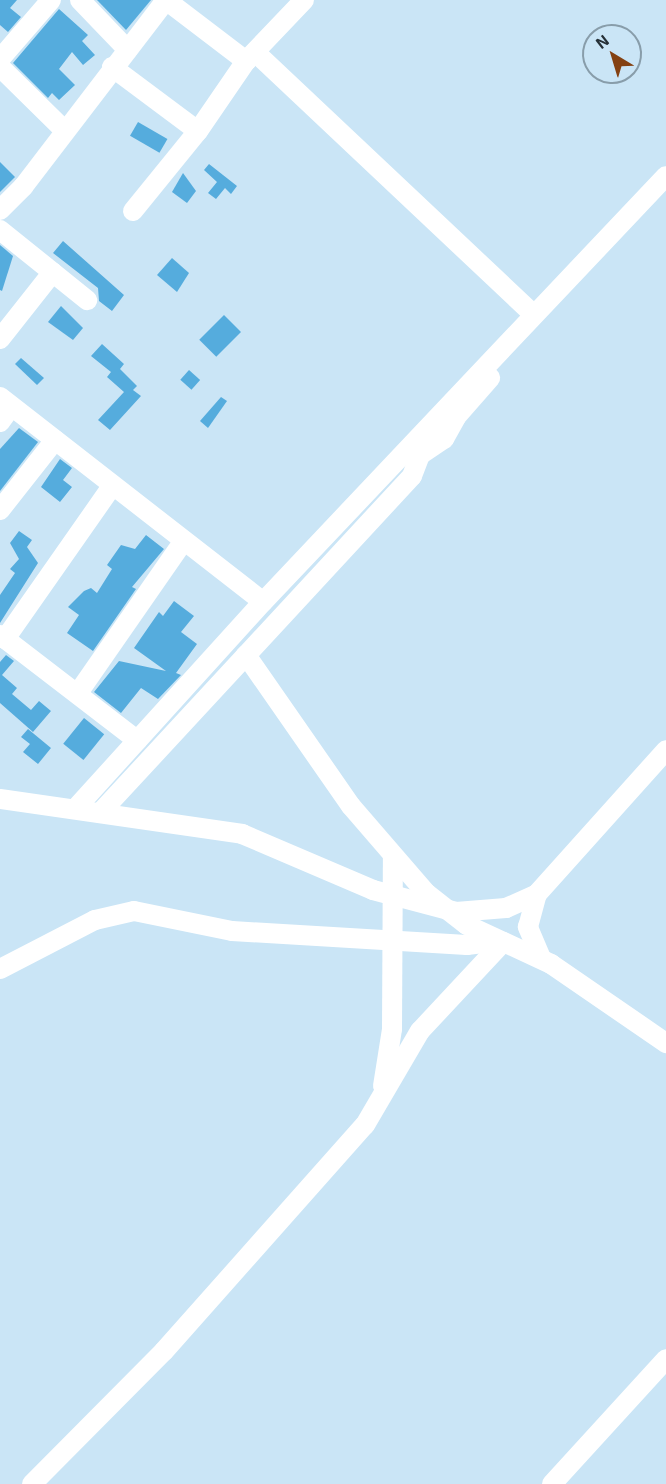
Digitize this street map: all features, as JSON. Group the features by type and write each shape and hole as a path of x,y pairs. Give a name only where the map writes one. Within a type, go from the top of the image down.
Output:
{"street":[{"path":"51,0 1,68 64,130"},
{"path":"80,0 128,50"},
{"path":"0,210 166,0 250,56 533,314"},
{"path":"133,211 198,130 250,56 304,0"},
{"path":"112,67 198,130"},
{"path":"76,808 263,602 666,176"},
{"path":"0,230 87,300"},
{"path":"0,339 53,272"},
{"path":"100,813 412,476 423,452 444,439 456,417 491,376 487,363"},
{"path":"4,409 56,440 183,542 263,602"},
{"path":"0,510 56,440"},
{"path":"112,486 3,637 137,740"},
{"path":"78,693 183,542"},
{"path":"246,655 393,858 443,909 501,942 541,958 666,1044"},
{"path":"541,958 528,927 537,894 666,750"},
{"path":"0,800 76,808 243,834 394,897 443,909 490,912 537,894"},
{"path":"378,1108 390,1045 393,858"},
{"path":"0,969 95,920 134,911 232,931 467,945 501,942"},
{"path":"32,1484 164,1351 378,1108 420,1031 501,942"},
{"path":"552,1484 666,1359"}],"building":[{"path":"0,0 17,0 10,8 21,17 8,32 0,25"},
{"path":"97,0 151,0 126,30"},
{"path":"59,9 88,35 82,41 95,55 83,65 72,52 59,69 75,85 59,100 52,93 48,98 13,63"},
{"path":"138,122 167,139 159,153 130,136"},
{"path":"0,162 15,177 0,192"},
{"path":"209,164 237,186 231,194 225,188 216,199 208,193 217,182 204,170"},
{"path":"183,173 196,191 187,203 172,192"},
{"path":"63,241 124,295 112,311 99,301 98,288 53,253"},
{"path":"0,245 13,256 2,291 0,290"},
{"path":"172,258 189,273 177,292 157,275"},
{"path":"61,306 83,328 73,340 48,322"},
{"path":"224,315 241,332 216,357 199,340"},
{"path":"102,344 124,364 120,369 137,386 133,390 141,396 110,430 98,420 124,392 107,377 111,372 91,356"},
{"path":"21,358 44,378 37,385 15,364"},
{"path":"189,370 200,380 191,390 180,380"},
{"path":"221,397 227,401 208,428 200,421"},
{"path":"19,428 38,442 0,491 0,449"},
{"path":"60,459 72,468 63,480 72,487 60,502 41,487"},
{"path":"19,531 32,540 27,547 38,563 0,623 0,595 15,573 10,569 19,559 10,543"},
{"path":"146,535 164,549 132,587 136,589 93,651 67,633 79,615 68,607 84,591 91,588 97,593 112,569 107,565 121,545 135,549"},
{"path":"174,601 194,616 181,632 197,644 176,673 181,675 158,699 141,688 121,713 94,692 119,661 166,671 134,648 159,612 163,616"},
{"path":"6,655 14,661 2,675 17,688 12,694 31,710 39,701 51,711 33,732 0,703 0,662"},
{"path":"84,718 104,734 83,760 63,744"},
{"path":"28,729 51,748 38,764 23,752 30,744 21,737"}]}
